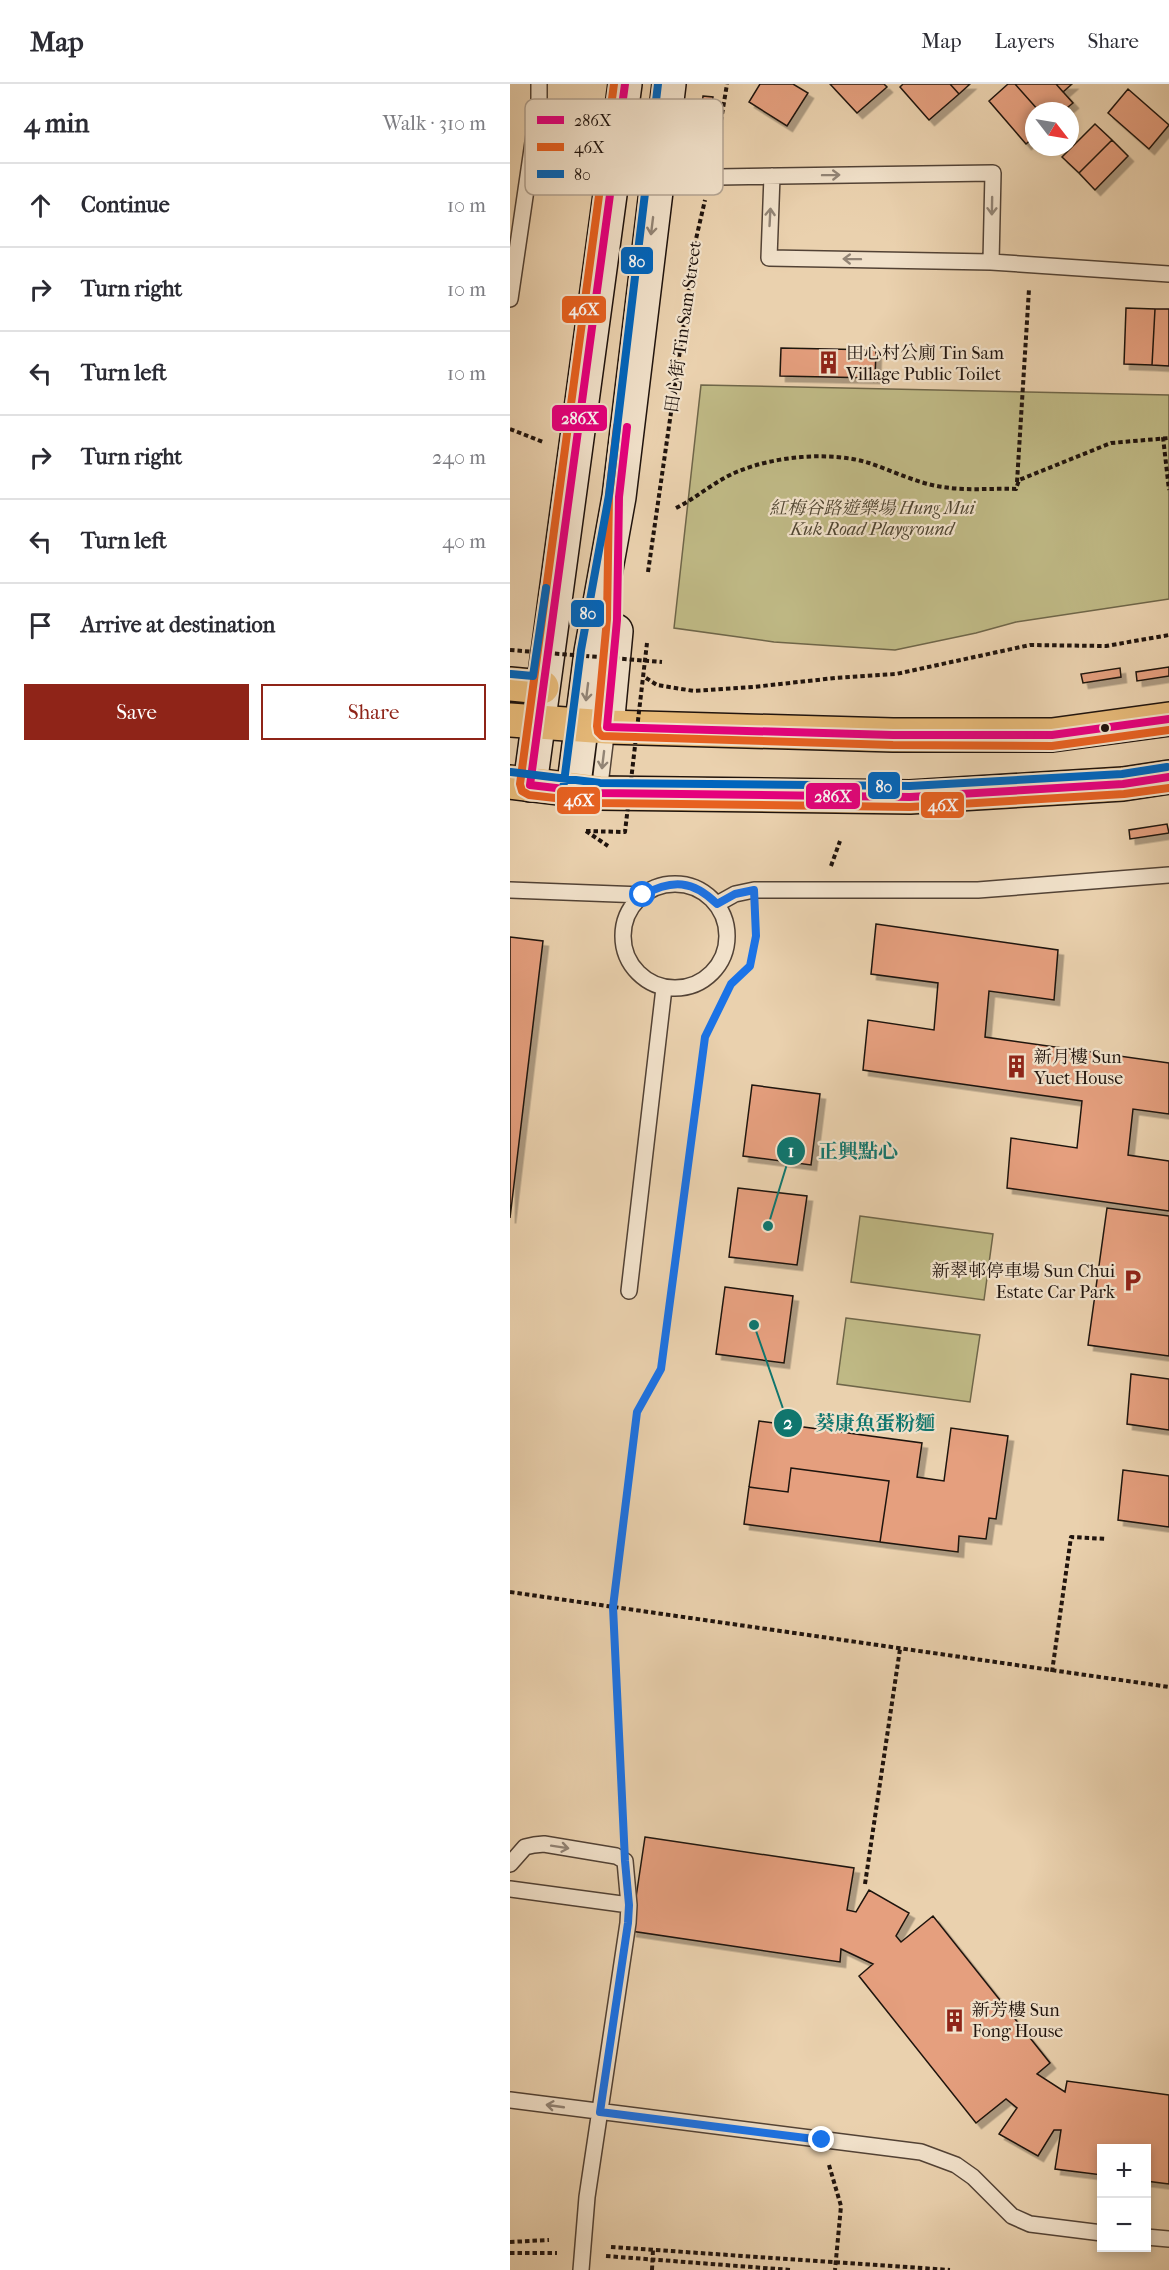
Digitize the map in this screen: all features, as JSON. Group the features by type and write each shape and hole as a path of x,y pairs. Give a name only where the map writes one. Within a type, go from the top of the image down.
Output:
{"main road":[{"path":"623,99 625,84"},
{"path":"667,99 669,84"},
{"path":"610,195 542,687 524,721 520,783 586,792 910,797 1123,784 1169,777"},
{"path":"586,792 595,726 617,620 619,497 656,195"},
{"path":"510,684 542,687"},
{"path":"524,721 595,726 893,735 1053,735 1169,719"}],"lane":[{"path":"723,175 993,173 991,262"},
{"path":"772,176 769,258 991,262 1169,274"},
{"path":"510,299 525,195"},
{"path":"717,904 735,894 754,890 966,890 1169,875"},
{"path":"674,884 690,886 705,893 717,904 726,921 728,938 724,956 714,971 700,983 682,988 664,988 649,981 636,970 627,957 623,940 625,923 632,908 643,895 657,887 674,884"},
{"path":"510,890 643,895"},
{"path":"629,1291 664,988"},
{"path":"510,1864 525,1847 544,1844 616,1856 625,1861 629,1905 628,1923 587,2197 581,2270"},
{"path":"510,1889 629,1905"},
{"path":"510,2100 921,2152 956,2164 973,2177 1012,2216 1030,2224 1050,2228 1097,2233"},
{"path":"1151,2237 1169,2239"}],"path":[{"name":"田心街 Tin Sam Street","path":"723,109 727,84"},
{"name":"田心街 Tin Sam Street","path":"648,572 696,239 706,195"},
{"path":"1017,489 1031,265"},
{"path":"510,429 533,438"},
{"path":"1162,437 1169,490"},
{"path":"1017,489 1019,480 1111,443 1169,438"},
{"path":"676,507 688,502 702,490 740,471 780,460 823,456 866,462 943,488 1017,489"},
{"path":"657,685 694,691 896,674 1030,645 1106,646 1169,635"},
{"path":"608,846 586,831 625,832 646,644"},
{"path":"510,650 662,662"},
{"path":"625,1861 613,1607 637,1412 661,1369 705,1037 731,984 750,966 756,936 754,890"},
{"path":"1052,1672 1071,1537 1107,1539"},
{"path":"510,1592 1052,1672 1169,1687"},
{"path":"865,1884 900,1650"},
{"path":"822,2140 841,2206 835,2270"},
{"path":"510,2242 549,2240"},
{"path":"611,2247 950,2270"},
{"path":"652,2270 653,2250"},
{"path":"510,2253 584,2254 791,2270"}],"green space":[{"name":"紅梅谷路遊樂場 Hung Mui Kuk Road Playground","path":"701,385 1169,395 1169,599 1016,622 895,650 774,642 674,628"},
{"path":"860,1216 993,1234 984,1300 851,1282"},
{"path":"846,1318 980,1335 970,1402 837,1384"}],"building":[{"path":"760,84 793,84 808,93 787,126 749,102"},
{"path":"830,84 884,84 887,87 857,113"},
{"path":"903,84 950,84 959,94 929,120 900,87"},
{"path":"950,84 970,84 959,94"},
{"path":"1008,84 1015,84 1031,102 1025,102 1025,143 989,101"},
{"path":"1015,84 1056,84 1072,102 1031,102"},
{"path":"1056,84 1072,84 1063,92"},
{"path":"1128,89 1169,125 1149,149 1108,113"},
{"path":"703,96 713,97 713,99 703,99"},
{"path":"1095,124 1112,140 1079,173 1062,157 1079,156 1079,140"},
{"path":"1112,140 1128,156 1095,190 1079,173"},
{"path":"1126,308 1155,309 1152,365 1124,364"},
{"path":"1155,309 1169,309 1169,366 1152,365"},
{"name":"田心村公廁 Tin Sam Village Public Toilet","path":"781,348 876,350 875,378 780,376"},
{"path":"1169,667 1169,676 1137,681 1136,672"},
{"path":"1120,668 1121,677 1083,683 1081,674"},
{"path":"1167,824 1169,833 1130,839 1129,830"},
{"name":"新月樓 Sun Yuet House","path":"876,924 1058,950 1054,1000 989,991 985,1037 1169,1063 1169,1114 1133,1109 1128,1155 1169,1161 1169,1211 1007,1188 1011,1138 1077,1148 1082,1101 863,1070 868,1020 934,1030 938,983 871,974"},
{"path":"510,937 543,941 510,1218"},
{"path":"752,1085 820,1094 811,1165 743,1156"},
{"path":"738,1188 807,1196 797,1265 729,1257"},
{"name":"新翠邨停車場 Sun Chui Estate Car Park","path":"1107,1208 1169,1216 1169,1356 1088,1345"},
{"path":"725,1287 793,1296 784,1363 716,1354"},
{"path":"1131,1374 1169,1379 1169,1430 1127,1424"},
{"path":"759,1421 922,1443 917,1477 944,1481 951,1428 1008,1436 996,1519 989,1518 986,1539 959,1536 958,1552 880,1542 889,1481 791,1468 788,1492 749,1487"},
{"path":"791,1468 889,1481 880,1542 744,1524 749,1487 788,1492"},
{"path":"1123,1470 1169,1476 1169,1527 1118,1520"},
{"name":"新芳樓 Sun Fong House","path":"645,1837 854,1868 847,1910 856,1912 869,1890 909,1913 896,1936 901,1942 933,1916 1050,2063 1037,2074 1065,2092 1067,2081 1169,2095 1169,2184 1151,2182 1151,2144 1097,2144 1097,2174 1055,2169 1061,2130 1054,2130 1038,2156 999,2134 1017,2108 1006,2099 976,2123 859,1976 873,1964 841,1949 840,1962 631,1931"}],"transit line":[{"name":"46X","path":"612,99 614,84"},
{"name":"286X","path":"623,99 625,84"},
{"name":"80","path":"656,99 658,84"},
{"name":"46X","path":"599,195 520,784 522,791 529,795 599,803 910,807 1124,794 1169,788"},
{"name":"286X","path":"610,195 530,785 599,793 910,797 1123,784 1169,777"},
{"name":"80","path":"563,790 581,650 609,495 645,195"},
{"name":"46X","path":"617,426 609,496 607,619 597,726 602,736 893,745 1052,746 1169,730"},
{"name":"286X","path":"627,427 619,497 617,620 607,727 893,735 1052,735 1169,719"},
{"name":"80","path":"511,674 533,676 546,588"},
{"name":"80","path":"511,772 600,783 910,786 1122,774 1167,767"}],"place":[{"name":"田心村公廁 Tin Sam Village Public Toilet","path":"828,363"},
{"name":"新月樓 Sun Yuet House","path":"1016,1067"},
{"name":"正興點心","path":"768,1226"},
{"name":"新翠邨停車場 Sun Chui Estate Car Park","path":"1133,1281"},
{"name":"葵康魚蛋粉麵","path":"754,1325"},
{"name":"新芳樓 Sun Fong House","path":"954,2020"}],"route":[{"path":"643,895 657,887 674,884 690,886 705,893 717,904 735,894 754,890 756,936 750,966 731,984 705,1037 661,1369 637,1412 613,1607 629,1905 600,2112 822,2140"}]}
